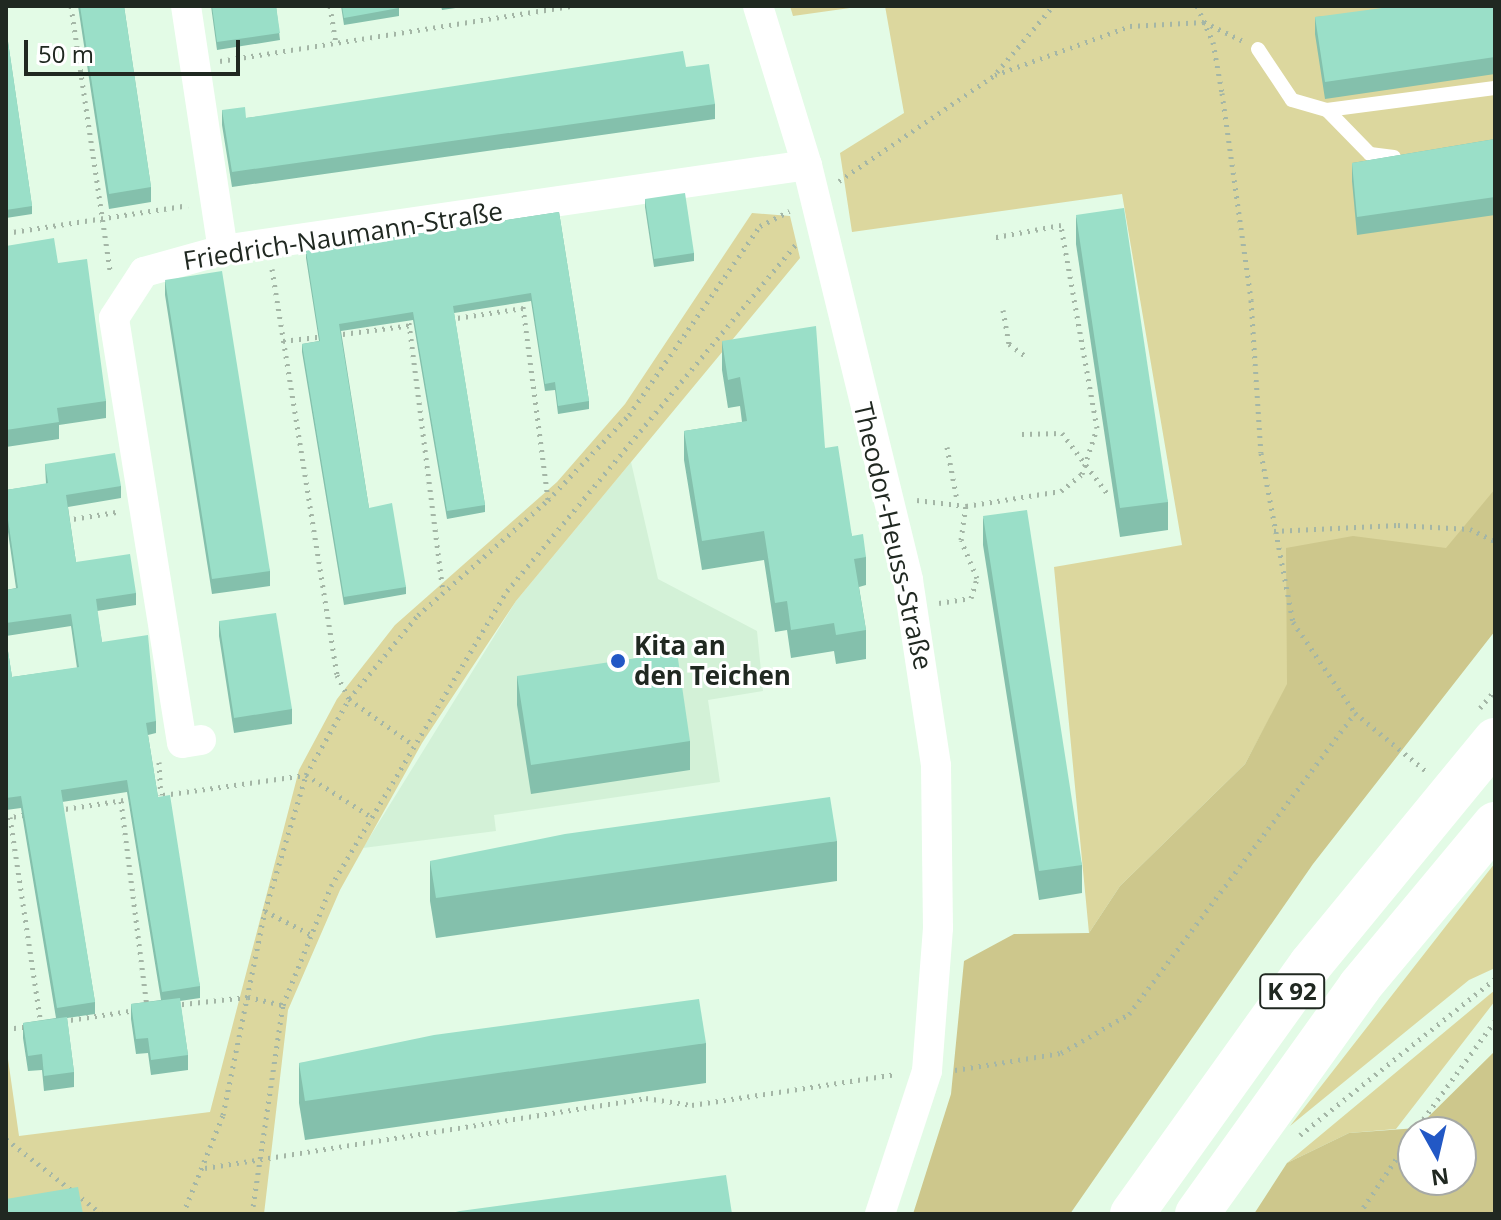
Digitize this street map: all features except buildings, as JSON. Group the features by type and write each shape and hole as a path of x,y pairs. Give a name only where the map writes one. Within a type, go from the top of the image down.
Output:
{"highway":[{"name":"K 92","path":"1132,1214 1311,964 1462,776 1495,740"},
{"name":"K 92","path":"1197,1214 1360,986 1495,824"}],"street":[{"path":"186,6 223,250"},
{"name":"Theodor-Heuss-Straße","path":"758,6 807,165 914,607 936,766 938,928 927,1071 880,1214"},
{"name":"Friedrich-Naumann-Straße","path":"201,740 182,743 148,507 114,318 144,272 223,250 807,165"}],"lane":[{"path":"1258,49 1292,100 1327,110 1495,88"},
{"path":"1327,110 1370,154 1409,155"}],"path":[{"path":"71,6 105,218"},
{"path":"330,6 336,43"},
{"path":"196,65 571,6"},
{"path":"995,75 1053,6"},
{"path":"1197,6 1204,22 1251,300 1274,531 1293,622 1355,713 1364,720"},
{"path":"183,1214 205,1168 248,997 265,911 306,775 349,699 444,592 548,500 629,415 760,226 814,198 995,75 1130,26 1204,22 1258,49"},
{"path":"252,1214 283,1005 310,934 412,744 507,591 807,232 814,198"},
{"path":"6,233 217,201"},
{"path":"889,505 957,500 966,506 1061,491 1088,460 1097,428 1061,225 991,238"},
{"path":"268,244 337,675 349,699 412,744"},
{"path":"522,294 548,500"},
{"path":"406,297 444,592"},
{"path":"283,341 524,308"},
{"path":"1003,310 1009,344 1027,357"},
{"path":"1022,434 1062,433 1088,460 1107,493"},
{"path":"947,447 957,500"},
{"path":"914,607 971,598 977,578 961,540 966,506"},
{"path":"53,522 148,507"},
{"path":"1274,531 1398,525 1470,529 1495,541"},
{"path":"205,1168 646,1098 692,1105 1061,1053 1129,1014 1355,713"},
{"path":"158,747 163,795"},
{"path":"149,797 306,775 373,818"},
{"path":"52,811 135,799"},
{"path":"121,801 148,1008"},
{"path":"38,813 8,817 41,1024"},
{"path":"265,911 310,934"},
{"path":"1291,1143 1495,979"},
{"path":"6,1029 248,997 283,1005"},
{"path":"1426,1116 1495,1021"},
{"path":"6,1139 87,1199 102,1214"},
{"path":"1359,1214 1397,1158"},
{"path":"73,1203 87,1199"}],"shaded area":[{"path":"790,6 864,6 793,16"},
{"path":"885,6 1495,6 1495,631 1288,684 1245,764 1120,886 1089,933 1054,567 1182,545 1122,194 852,232 840,153 904,113"},
{"path":"752,213 790,216 800,258 516,601 422,743 340,890 288,1010 264,1214 6,1214 6,1045 19,1136 210,1112 299,770 337,699 395,625 557,482 625,404"},
{"name":"Kita an den Teichen","path":"631,462 658,579 757,631 763,691 708,700 720,782 494,815 496,831 363,848 516,601"},
{"path":"1495,489 1495,631 1313,864 1070,1214 913,1214 951,1094 964,961 1014,934 1089,933 1120,886 1245,764 1287,684 1286,548 1353,536 1446,548"},
{"path":"1495,863 1495,968 1469,980 1290,1126"},
{"path":"1495,990 1495,1001 1406,1116 1397,1116 1396,1129 1349,1133 1287,1163"},
{"path":"1495,1051 1495,1214 1254,1214 1287,1163 1349,1133 1397,1129 1397,1196 1477,1196 1477,1116 1429,1116"}],"place":[{"name":"Kita an den Teichen","path":"618,661"}]}
